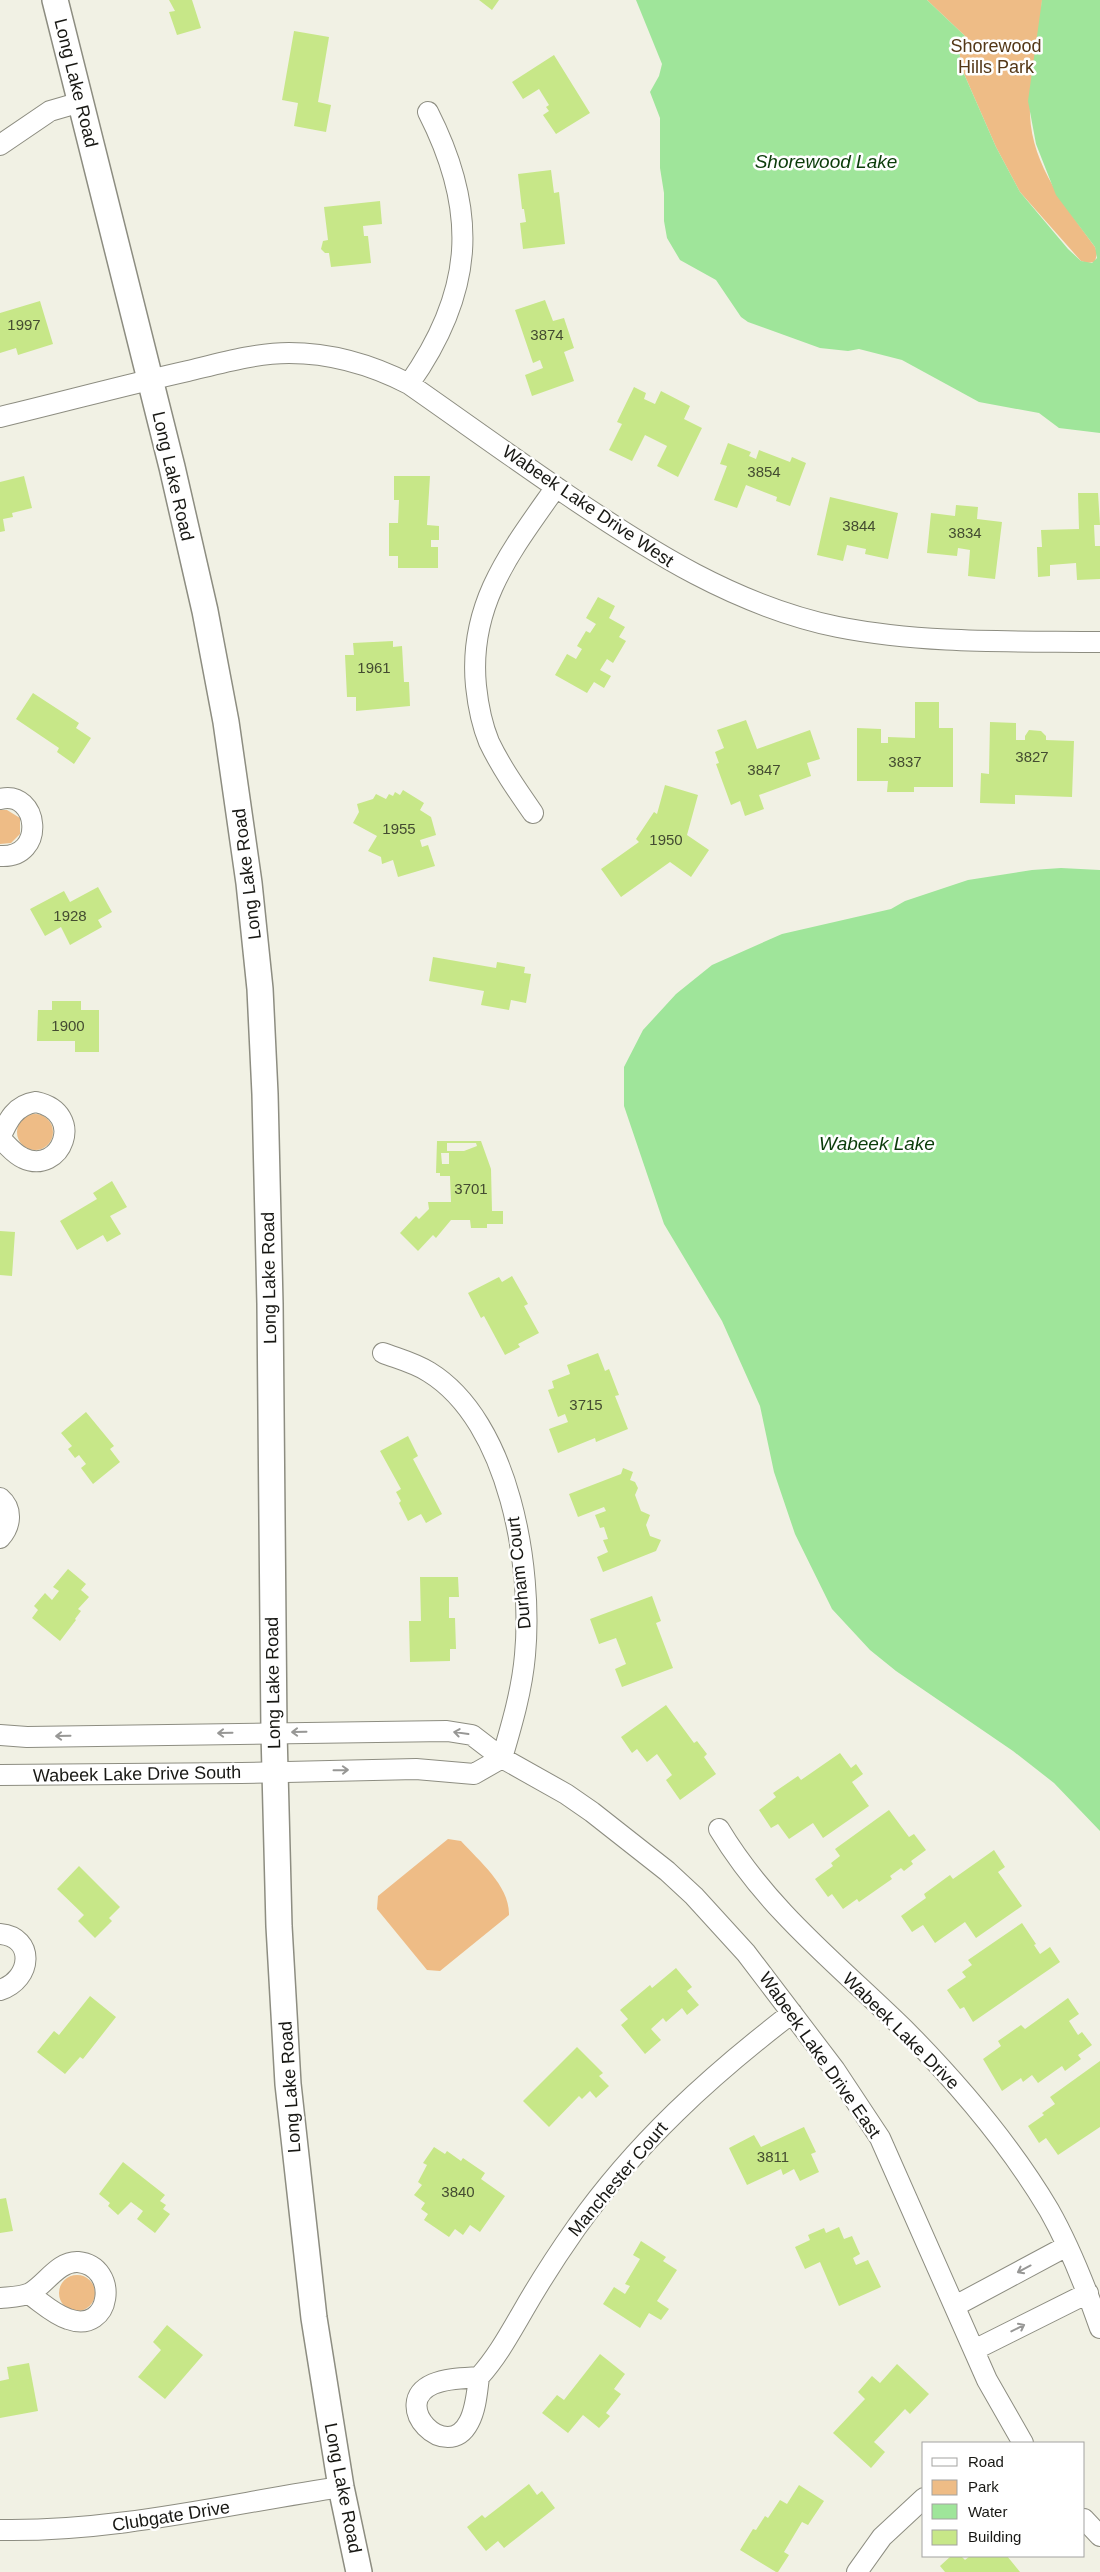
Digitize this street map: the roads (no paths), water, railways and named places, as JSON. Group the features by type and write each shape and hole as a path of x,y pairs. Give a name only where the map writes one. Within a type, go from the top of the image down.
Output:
{"main road":[{"name":"Long Lake Road","path":"55,0 150,380 202,601 226,722 249,883 260,989 265,1094 270,1294 274,1732 279,1926 293,2141 314,2318 341,2487 359,2572"}],"street":[{"path":"0,144 50,111 81,102"},
{"path":"409,384 428,357 452,307 461,268 463,242 456,182 442,140 428,112"},
{"name":"Wabeek Lake Drive West","path":"0,418 150,380 244,359 289,353 319,355 360,363 386,372 409,384 630,537 684,569 748,600 837,627 913,638 1100,642"},
{"path":"533,813 511,781 488,740 476,693 475,651 477,630 491,587 507,558 556,487"},
{"path":"0,799 13,799 21,804 32,817 34,825 34,833 25,847 10,855 0,856"},
{"name":"Durham Court","path":"383,1353 430,1372 468,1408 493,1453 510,1501 516,1525 524,1585 525,1654 514,1718 502,1758"},
{"path":"0,1498 8,1508 9,1516 6,1532 0,1538"},
{"name":"Wabeek Lake Drive East","path":"274,1732 448,1731 472,1735 502,1758 566,1794 668,1871 746,1952 792,2013 880,2138 1015,2440"},
{"path":"0,1736 274,1732"},
{"path":"275,1771 416,1769 474,1774 502,1758"},
{"name":"Wabeek Lake Drive South","path":"0,1774 29,1776 275,1771"},
{"name":"Wabeek Lake Drive","path":"718,1829 754,1882 784,1916 908,2034 972,2104 1049,2211 1088,2294 1100,2328"},
{"path":"0,1934 11,1937 18,1942 26,1958 22,1977 15,1984 0,1990"},
{"name":"Manchester Court","path":"479,2377 501,2350 556,2256 595,2202 632,2157 696,2090 792,2013"},
{"path":"955,2306 1067,2246"},
{"path":"0,2298 29,2294"},
{"path":"974,2350 1088,2294"},
{"name":"Clubgate Drive","path":"0,2530 57,2529 140,2522 341,2487"},
{"path":"857,2572 882,2537 922,2500"},
{"path":"1085,2520 1100,2536"}],"water":[{"name":"Shorewood Lake","path":"636,0 927,0 965,36 959,48 961,67 996,147 1020,192 1068,249 1081,261 1092,263 1097,258 1095,247 1056,195 1036,144 1028,101 1042,0 1100,0 1100,433 1059,428 1039,413 979,402 902,360 859,349 848,351 820,348 748,322 741,317 716,280 680,260 667,238 660,168 660,118 650,92 659,76 662,64"},
{"name":"Wabeek Lake","path":"1061,868 1100,870 1100,1831 1054,1783 1013,1751 896,1671 870,1650 832,1609 795,1534 774,1472 760,1406 722,1321 664,1224 624,1106 624,1067 643,1030 676,994 712,965 782,934 891,909 905,901 968,880 1032,870"}],"park label":[{"name":"Shorewood Hills Park","path":"996,56"}]}
